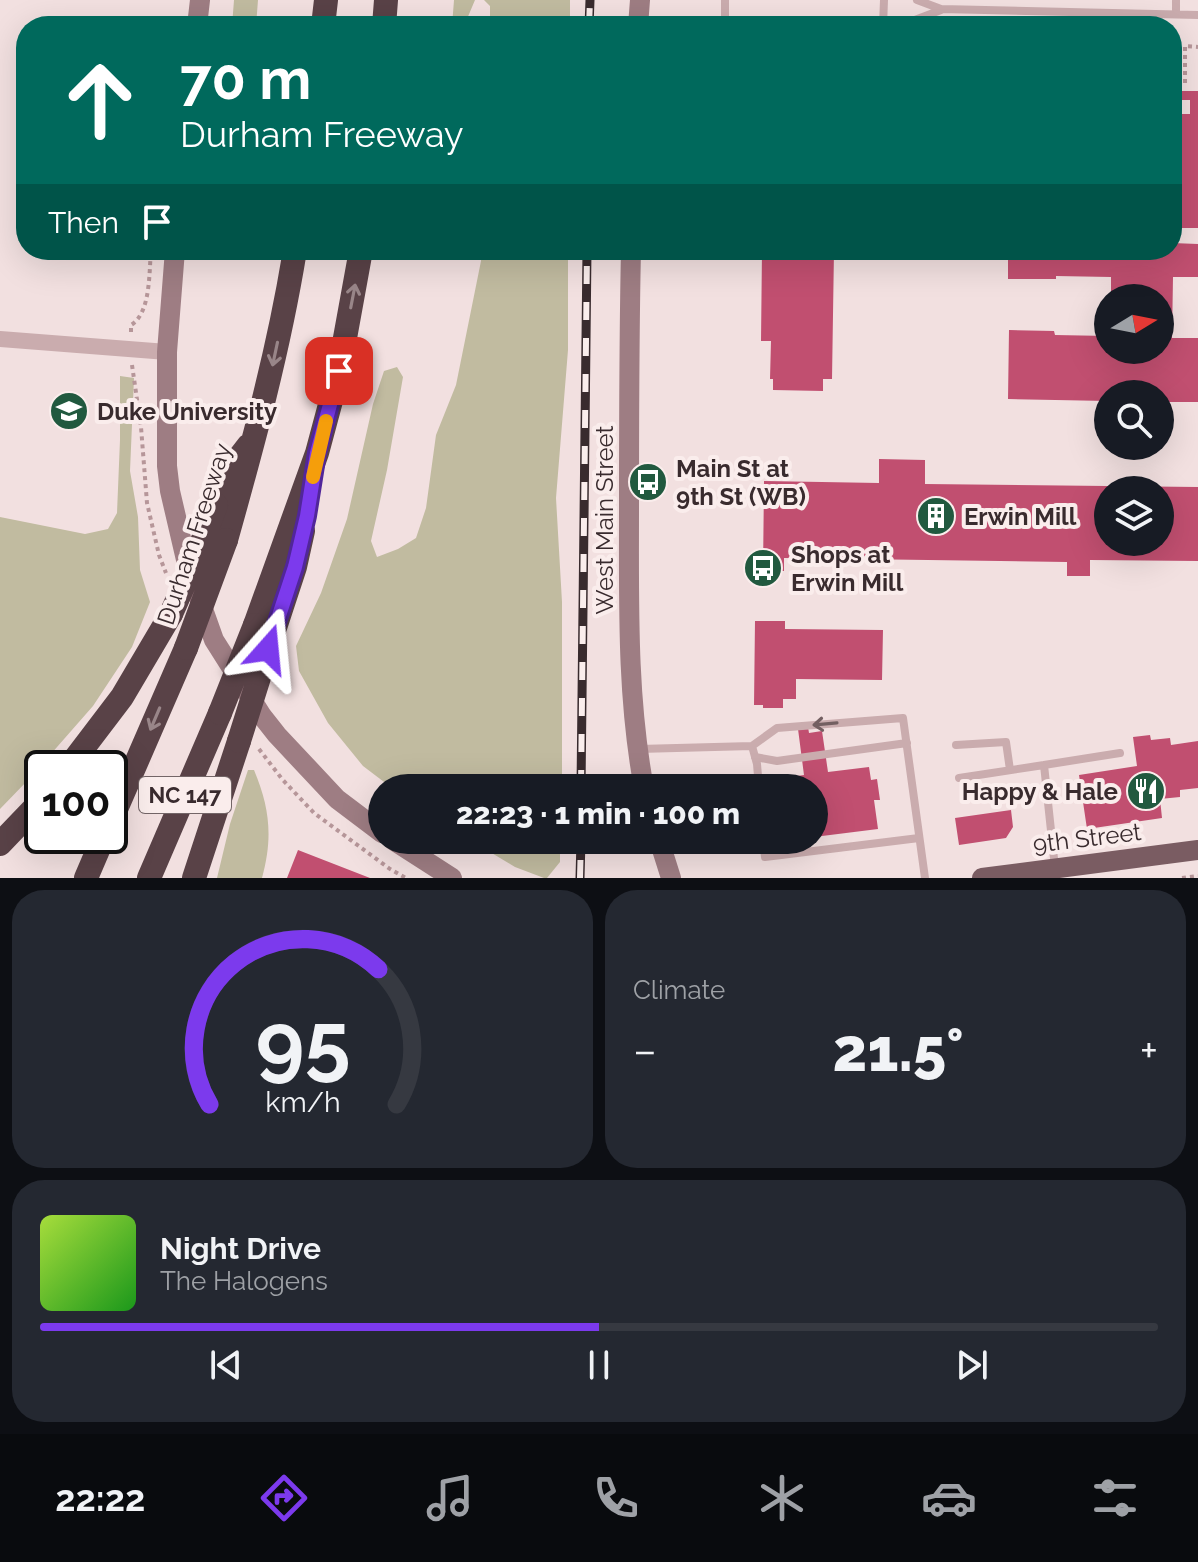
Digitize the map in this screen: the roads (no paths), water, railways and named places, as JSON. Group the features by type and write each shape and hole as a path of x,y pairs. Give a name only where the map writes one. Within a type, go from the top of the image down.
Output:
{"highway":[{"name":"Durham Freeway","path":"128,782 186,648 226,540 255,438 293,260"},
{"name":"NC 147","path":"149,878 255,625 317,453 339,371 359,260"},
{"path":"82,750 122,697 171,614 227,473 255,438"},
{"path":"194,878 295,567 317,453"},
{"path":"0,844 24,819"},
{"path":"86,878 96,854"}],"main road":[{"path":"174,260 167,352 167,466 187,564 214,640 262,716 337,799 368,822"},
{"name":"West Main Street","path":"631,260 629,592 633,702 641,774"},
{"name":"9th Street","path":"982,878 1055,873 1198,850"},
{"path":"408,854 428,872 452,878"},
{"path":"663,854 671,878"}],"street":[{"path":"0,339 167,352"}],"lane":[{"path":"917,0 941,9 1198,15"},
{"path":"1176,0 1176,14"},
{"path":"924,16 941,9"},
{"path":"637,749 752,746 777,728 903,718 925,878"},
{"path":"956,745 1006,742 1010,770"},
{"path":"755,757 777,761 907,743"},
{"path":"752,746 757,774"},
{"path":"959,778 1120,753"},
{"path":"1044,765 1055,873"},
{"path":"828,849 919,838"},
{"path":"765,854 765,857 789,854"}],"railway":[{"path":"589,16 590,0"},
{"path":"581,774 587,260"},
{"path":"580,878 581,854"}],"place":[{"name":"Duke University","path":"69,411"},
{"name":"Main St at 9th St (WB)","path":"648,482"},
{"name":"Erwin Mill","path":"936,516"},
{"name":"Shops at Erwin Mill","path":"763,568"},
{"name":"Happy & Hale","path":"1146,791"}]}
